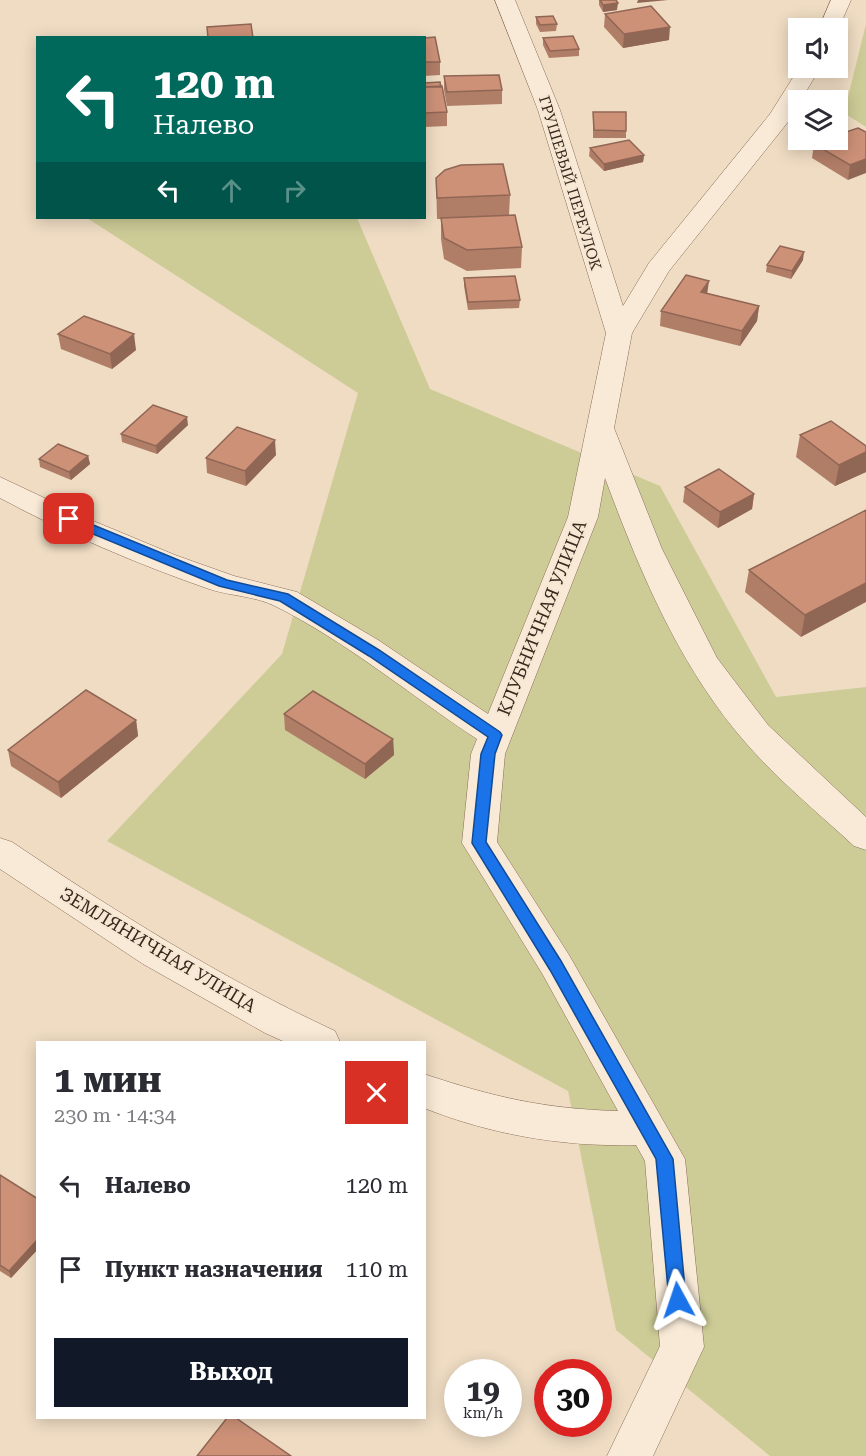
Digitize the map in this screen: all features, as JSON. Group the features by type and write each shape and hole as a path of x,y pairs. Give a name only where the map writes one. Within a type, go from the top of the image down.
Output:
{"street":[{"name":"ГРУШЕВЫЙ ПЕРЕУЛОК","path":"505,0 548,108 575,189 594,261 619,333"},
{"path":"833,18 841,0"},
{"name":"КЛУБНИЧНАЯ УЛИЦА","path":"630,1456 682,1347 665,1159 556,965 479,843 488,754 583,517 619,333 658,268 780,117 803,78"},
{"path":"601,429 647,555 697,654 756,733 866,837"},
{"path":"0,486 29,502 223,584 284,597 374,653 495,735"},
{"name":"ЗЕМЛЯНИЧНАЯ УЛИЦА","path":"0,851 67,897 195,975 319,1041"},
{"path":"426,1091 447,1100 530,1122 610,1129 648,1128"}],"shaded area":[{"path":"866,24 866,127 848,116 848,97"},
{"path":"89,219 357,219 430,389 660,486 776,697 866,687 866,1456 770,1456 616,1330 568,1091 107,841 282,654 358,393"}],"building":[{"path":"600,0 616,0 618,3 603,5"},
{"path":"651,6 670,27 624,34 605,14"},
{"path":"553,16 557,24 540,25 536,17"},
{"path":"251,24 253,36 208,36 207,27"},
{"path":"573,36 579,49 550,51 543,38"},
{"path":"435,37 440,62 426,62 426,38"},
{"path":"499,75 502,90 447,92 444,76"},
{"path":"440,82 441,87 426,87 426,83"},
{"path":"442,86 447,112 426,113 426,87"},
{"path":"593,112 626,112 626,131 594,130"},
{"path":"858,128 866,132 866,159 850,165 824,150 848,150 848,131"},
{"path":"629,140 644,155 604,164 590,148"},
{"path":"503,164 510,195 437,198 436,178 445,170 461,165"},
{"path":"515,215 522,247 467,250 444,238 441,218"},
{"path":"780,246 804,252 792,271 767,265"},
{"path":"686,275 709,281 701,292 759,306 742,331 661,311"},
{"path":"515,276 520,300 468,302 464,278"},
{"path":"84,316 134,334 110,354 58,334"},
{"path":"153,405 187,417 156,446 121,434"},
{"path":"831,421 866,446 866,452 839,465 800,435"},
{"path":"237,427 275,440 245,471 206,458"},
{"path":"58,444 88,456 69,472 39,459"},
{"path":"719,469 754,494 720,512 685,487"},
{"path":"866,510 866,583 805,615 749,570"},
{"path":"86,690 136,720 58,782 8,750"},
{"path":"313,691 393,739 365,764 284,714"},
{"path":"0,1175 36,1198 36,1241 9,1271 0,1265"},
{"path":"226,1419 237,1419 291,1456 197,1456"}],"route":[{"path":"69,519 223,584 284,597 374,653 495,735 488,754 479,843 556,965 665,1159 678,1300"}]}
